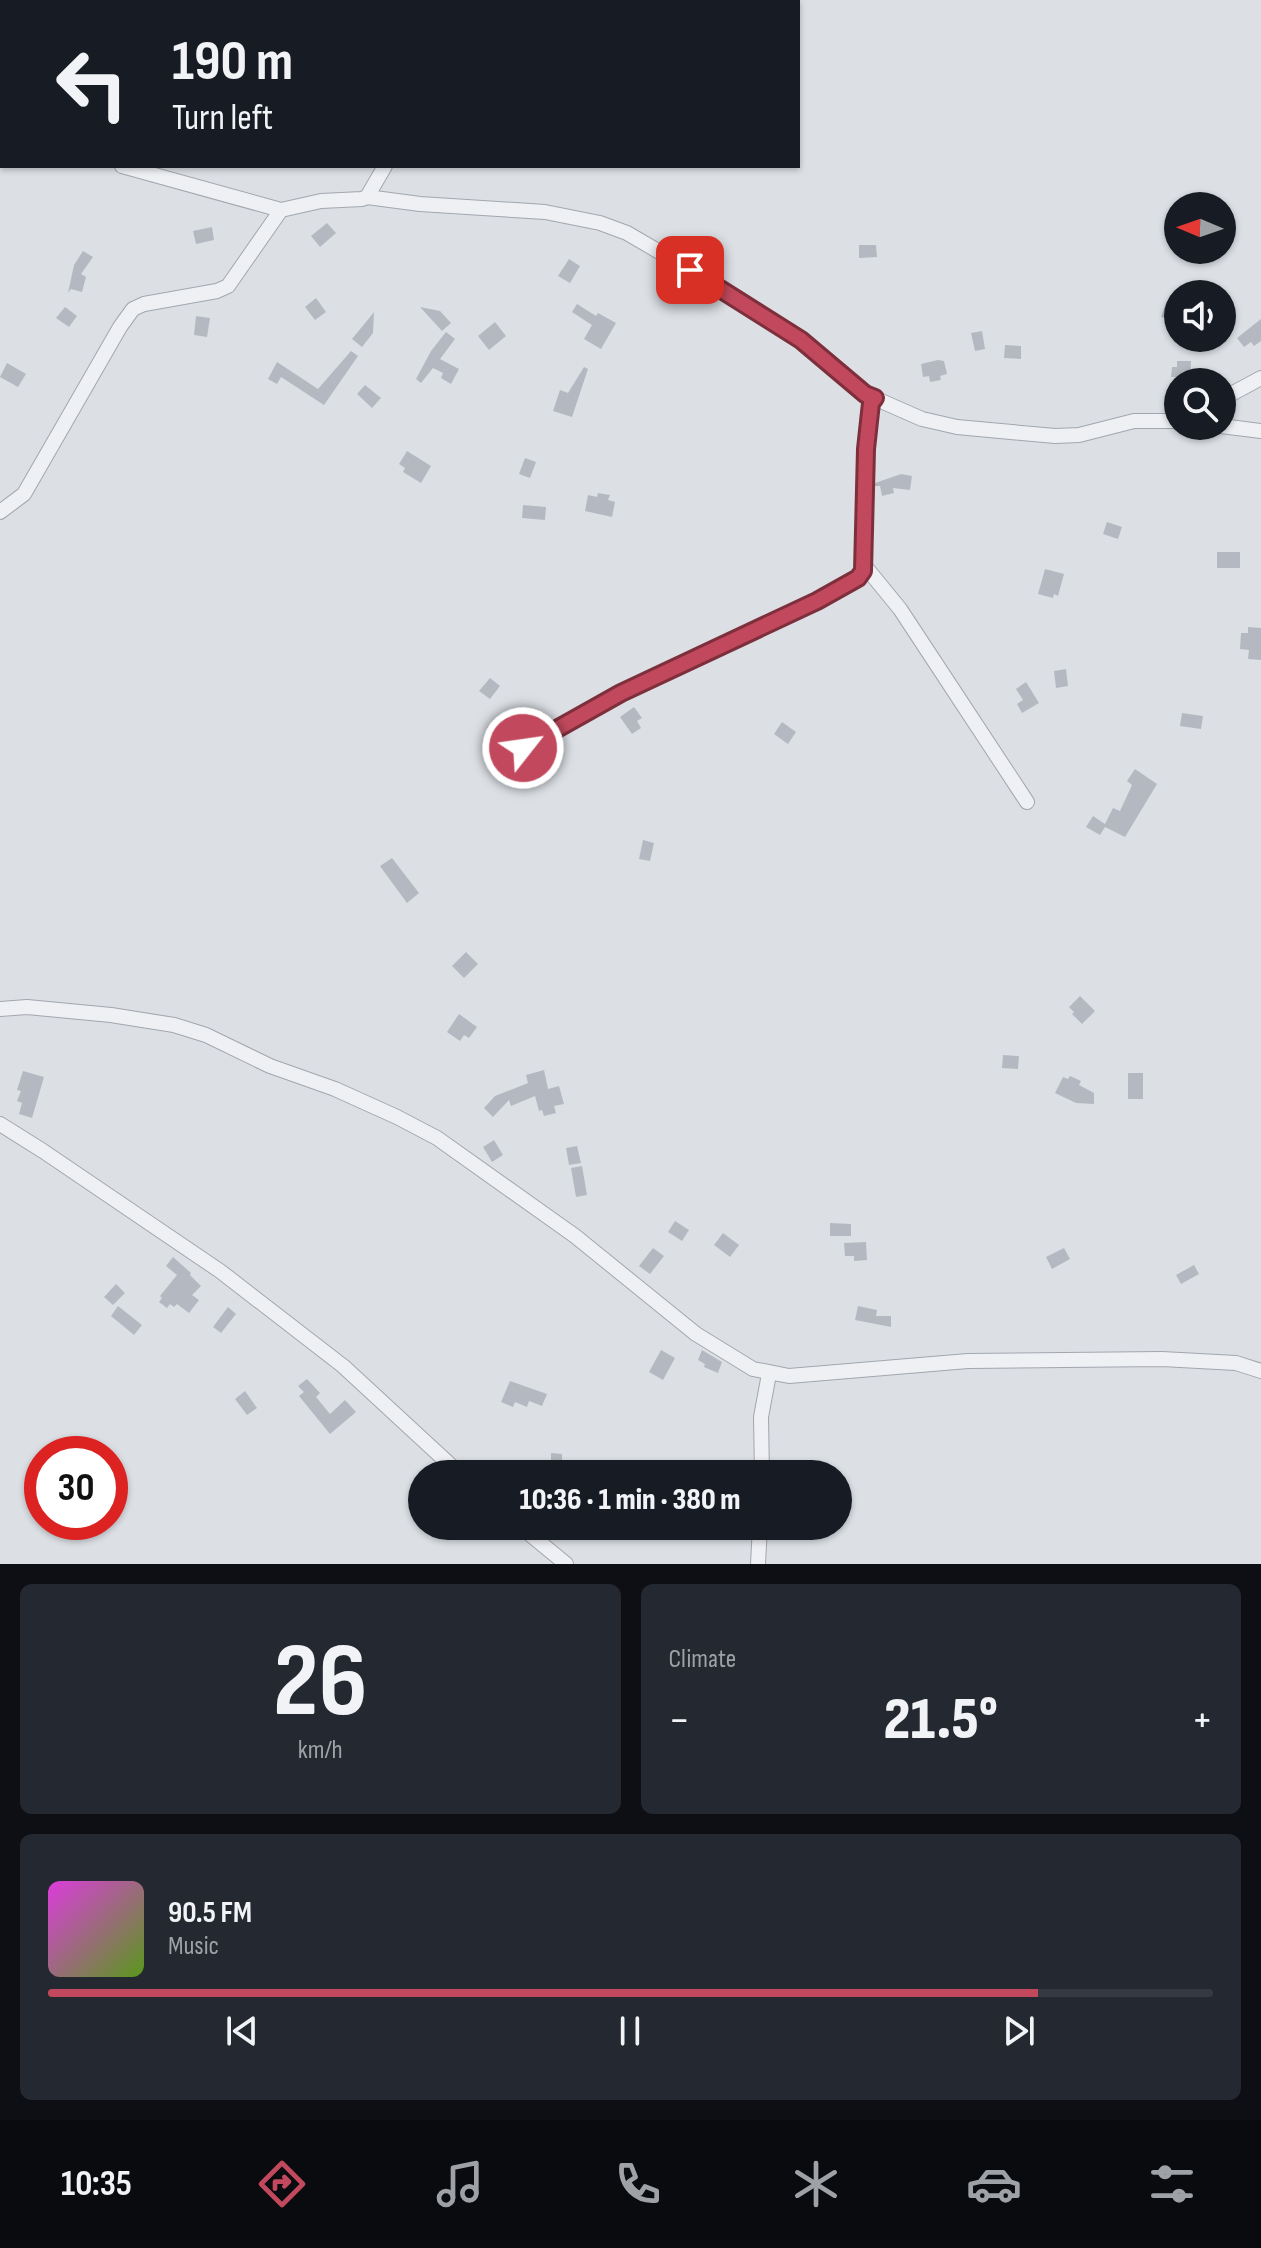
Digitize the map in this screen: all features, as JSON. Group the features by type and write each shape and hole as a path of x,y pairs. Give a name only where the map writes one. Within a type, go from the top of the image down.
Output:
{"street":[{"path":"129,168 281,210 309,203 367,197 420,204 545,212 600,223 627,233 750,306 801,340 865,394 922,419 957,427 1055,436 1079,435 1134,421 1164,421"},
{"path":"367,197 384,168"},
{"path":"0,512 24,494 126,317 144,304 187,299 228,286 281,210"},
{"path":"1236,391 1261,378"},
{"path":"523,748 621,693 817,601 858,578 864,565 866,449 871,403 875,398"},
{"path":"1236,428 1261,431"},
{"path":"864,565 900,609 1027,802"},
{"path":"0,1009 27,1007 97,1013 174,1025 206,1035 270,1066 335,1089 397,1117 437,1138 562,1227 696,1334 753,1369 769,1374 789,1376 968,1361 1162,1359 1236,1363 1261,1371"},
{"path":"0,1124 220,1271 343,1366 445,1460"},
{"path":"762,1460 761,1417 769,1374"},
{"path":"537,1540 566,1564"},
{"path":"758,1564 759,1540"}],"building":[{"path":"327,223 336,233 320,247 311,236"},
{"path":"212,227 214,240 196,244 193,231"},
{"path":"859,245 876,245 877,257 859,258"},
{"path":"83,251 93,257 81,274 86,277 82,292 71,289 68,293 74,265"},
{"path":"569,259 580,266 570,283 558,276"},
{"path":"316,298 326,312 315,320 305,307"},
{"path":"577,304 596,316 598,313 616,323 601,349 584,339 592,325 572,312"},
{"path":"65,307 77,316 69,327 56,318"},
{"path":"420,307 440,311 451,323 442,331"},
{"path":"374,312 373,333 362,347 352,339"},
{"path":"196,316 210,318 207,337 194,335"},
{"path":"1261,319 1261,341 1244,347 1237,338"},
{"path":"495,322 506,336 489,350 478,336"},
{"path":"982,331 985,349 975,351 971,333"},
{"path":"446,332 455,339 440,359 459,369 451,384 441,378 443,373 433,368 421,383 416,379 431,351"},
{"path":"1005,345 1021,346 1021,359 1004,358"},
{"path":"351,351 358,356 324,405 281,377 277,384 268,379 277,362 318,389"},
{"path":"944,361 947,374 940,376 941,380 930,382 929,376 923,377 921,364"},
{"path":"1177,361 1191,361 1191,368 1172,368 1177,367"},
{"path":"7,363 26,374 18,387 0,377"},
{"path":"584,367 588,369 572,417 553,411 560,390 568,393"},
{"path":"365,385 381,398 372,408 357,394"},
{"path":"407,451 431,466 421,483 403,472 405,468 399,464"},
{"path":"525,458 536,462 530,478 519,474"},
{"path":"901,474 912,476 910,490 893,488 894,493 882,496 880,486 875,486 875,483"},
{"path":"598,493 610,495 608,500 615,502 612,517 585,511 588,495 597,497"},
{"path":"523,505 546,507 545,520 522,518"},
{"path":"1107,522 1122,527 1118,539 1103,534"},
{"path":"1217,552 1240,552 1240,568 1217,568"},
{"path":"1045,569 1064,574 1058,596 1054,594 1053,598 1038,594"},
{"path":"1248,627 1261,628 1261,660 1248,659 1249,650 1240,649 1241,633 1248,633"},
{"path":"1066,669 1068,686 1056,688 1054,671"},
{"path":"490,678 500,686 490,699 479,691"},
{"path":"1026,682 1039,703 1022,713 1017,704 1023,700 1016,689"},
{"path":"634,707 642,718 637,721 641,728 632,734 620,717"},
{"path":"1182,713 1203,716 1201,729 1180,726"},
{"path":"782,722 796,732 788,744 774,734"},
{"path":"1135,769 1157,784 1125,837 1105,827 1100,835 1086,827 1093,816 1105,824 1113,808 1120,811 1132,785 1127,781"},
{"path":"643,840 654,843 650,861 639,859"},
{"path":"392,858 419,893 407,903 380,866"},
{"path":"466,952 478,964 464,978 452,966"},
{"path":"1080,996 1095,1011 1082,1024 1069,1007"},
{"path":"459,1014 477,1027 469,1038 464,1035 460,1041 447,1032"},
{"path":"1003,1055 1019,1056 1018,1069 1002,1068"},
{"path":"544,1070 548,1089 559,1086 564,1104 554,1106 556,1113 544,1116 542,1110 539,1111 535,1096 511,1106 509,1100 493,1117 484,1108 495,1096 528,1083 526,1075"},
{"path":"23,1071 44,1077 32,1118 19,1114 22,1103 17,1101 21,1091 17,1090"},
{"path":"1128,1073 1143,1073 1143,1099 1128,1099"},
{"path":"1070,1076 1094,1093 1094,1104 1076,1103 1055,1093 1063,1077 1068,1079"},
{"path":"494,1140 503,1155 492,1162 483,1147"},
{"path":"577,1146 581,1163 569,1165 566,1148"},
{"path":"582,1166 587,1195 576,1197 571,1168"},
{"path":"675,1221 689,1230 682,1241 668,1232"},
{"path":"830,1223 851,1224 851,1236 830,1236"},
{"path":"723,1233 739,1245 730,1257 714,1245"},
{"path":"866,1242 867,1260 854,1261 854,1256 845,1256 844,1243"},
{"path":"653,1248 664,1256 650,1274 639,1266"},
{"path":"1064,1248 1070,1259 1052,1269 1046,1257"},
{"path":"173,1257 201,1286 192,1295 199,1300 189,1313 177,1304 174,1307 170,1304 167,1308 159,1302 160,1296 177,1275 166,1266"},
{"path":"1194,1265 1199,1274 1181,1284 1176,1275"},
{"path":"116,1284 125,1293 113,1305 104,1297"},
{"path":"118,1306 142,1325 134,1335 111,1316"},
{"path":"858,1306 877,1310 876,1316 891,1316 891,1327 855,1320"},
{"path":"228,1307 236,1314 221,1333 213,1327"},
{"path":"661,1350 675,1358 663,1380 649,1372"},
{"path":"702,1350 722,1362 718,1373 704,1367 705,1364 698,1360"},
{"path":"307,1379 320,1393 316,1397 330,1414 345,1400 356,1412 330,1434 299,1396 304,1392 298,1386"},
{"path":"510,1381 547,1394 542,1406 529,1401 527,1407 515,1402 513,1407 501,1402"},
{"path":"245,1391 257,1408 247,1415 235,1399"},
{"path":"551,1453 562,1454 562,1460 551,1460"}],"route":[{"path":"523,748 621,693 817,601 858,578 863,571 866,449 871,403 875,398 865,394 801,340 690,270"}]}
